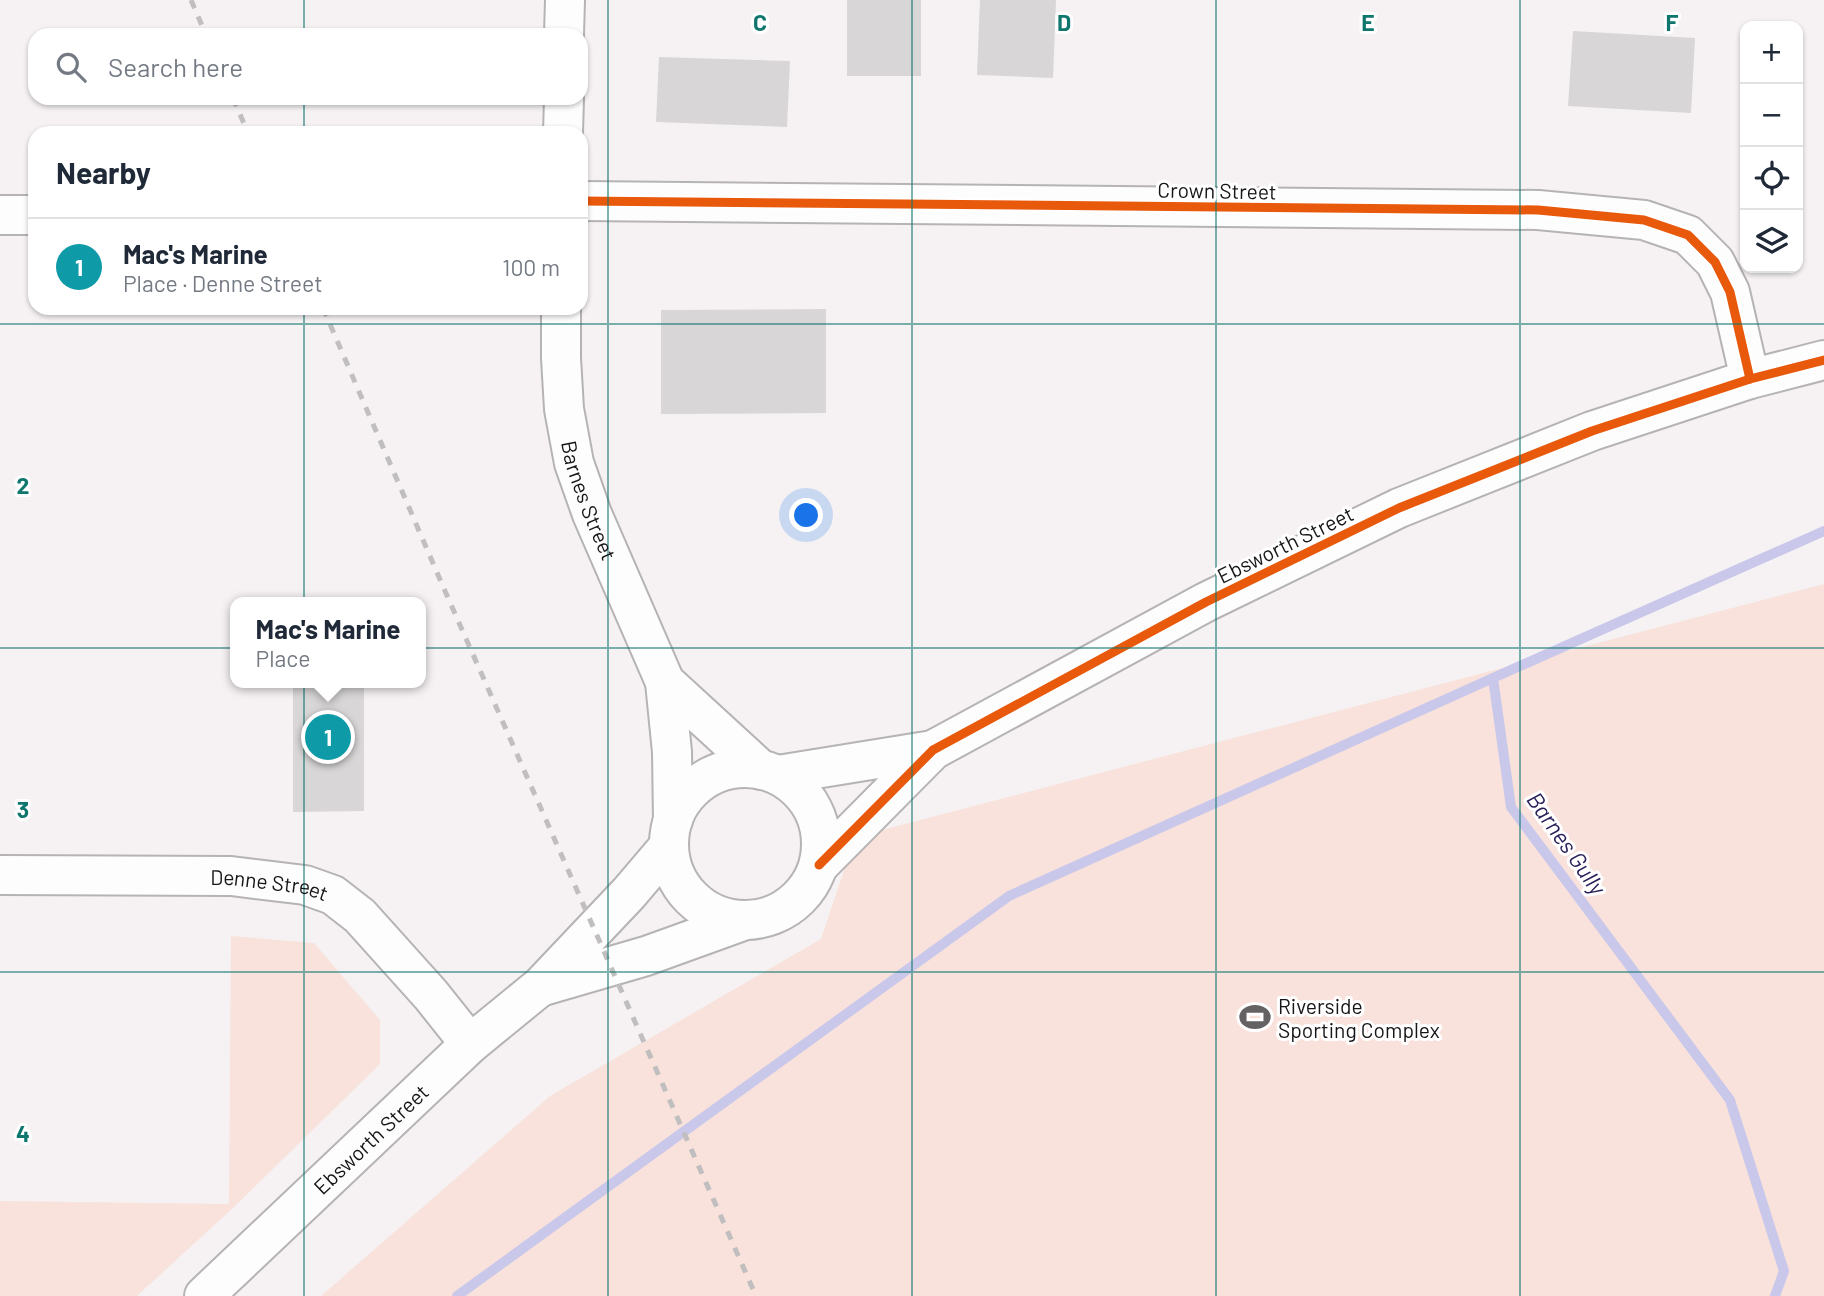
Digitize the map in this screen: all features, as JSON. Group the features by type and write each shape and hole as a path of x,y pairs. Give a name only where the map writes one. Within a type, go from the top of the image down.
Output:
{"street":[{"path":"564,28 565,0"},
{"path":"563,126 564,105"},
{"name":"Crown Street","path":"588,201 1538,210 1644,220 1688,235 1715,262 1730,292 1750,379"},
{"path":"0,215 28,215"},
{"name":"Barnes Street","path":"561,315 564,410 574,463 597,526 665,682 672,752 671,833"},
{"name":"Ebsworth Street","path":"819,864 933,750 1206,602 1399,508 1592,431 1750,379 1824,360"},
{"name":"Barnes Street","path":"665,682 770,772"},
{"name":"Ebsworth Street","path":"770,772 933,750"},
{"path":"739,768 770,772 796,787 810,803 818,822 821,843 819,864 808,888 790,906 768,917 743,920 720,916 700,906 684,889 673,869 671,833 684,800 699,784 718,773 739,768"},
{"name":"Ebsworth Street","path":"204,1296 470,1044 541,986 620,903 671,833"},
{"name":"Denne Street","path":"0,875 231,876 305,885 333,895 360,916 431,995 470,1044"},
{"name":"Ebsworth Street","path":"541,986 646,956 743,920"}],"shaded area":[{"name":"Riverside Sporting Complex","path":"1824,584 1824,1296 321,1296 550,1096 821,939 855,837"},
{"path":"231,936 314,943 380,1020 380,1064 234,1207 137,1296 0,1296 0,1201 229,1204"}],"building":[{"path":"847,0 921,0 921,76 847,76"},
{"path":"980,0 1056,0 1053,78 977,75"},
{"path":"1573,31 1695,38 1691,113 1568,106"},
{"path":"659,57 790,61 787,127 656,122"},
{"path":"826,309 826,413 661,414 661,310"},
{"path":"293,688 364,688 364,811 293,812"}],"waterway":[{"name":"Barnes Gully","path":"1775,1296 1784,1271 1730,1100 1511,807 1493,678 1824,531"},
{"path":"457,1296 1009,896 1493,678"}],"railway":[{"path":"191,0 203,28"},
{"path":"236,105 245,126"},
{"path":"326,315 756,1296"}],"cycle path":[{"path":"588,201 1538,210 1644,220 1688,235 1715,262 1730,292 1750,379"},
{"path":"819,865 933,750 1206,602 1399,508 1592,431 1750,379 1824,360"}],"place":[{"name":"Mac's Marine","path":"328,737"},
{"name":"Riverside Sporting Complex","path":"1255,1017"}]}
